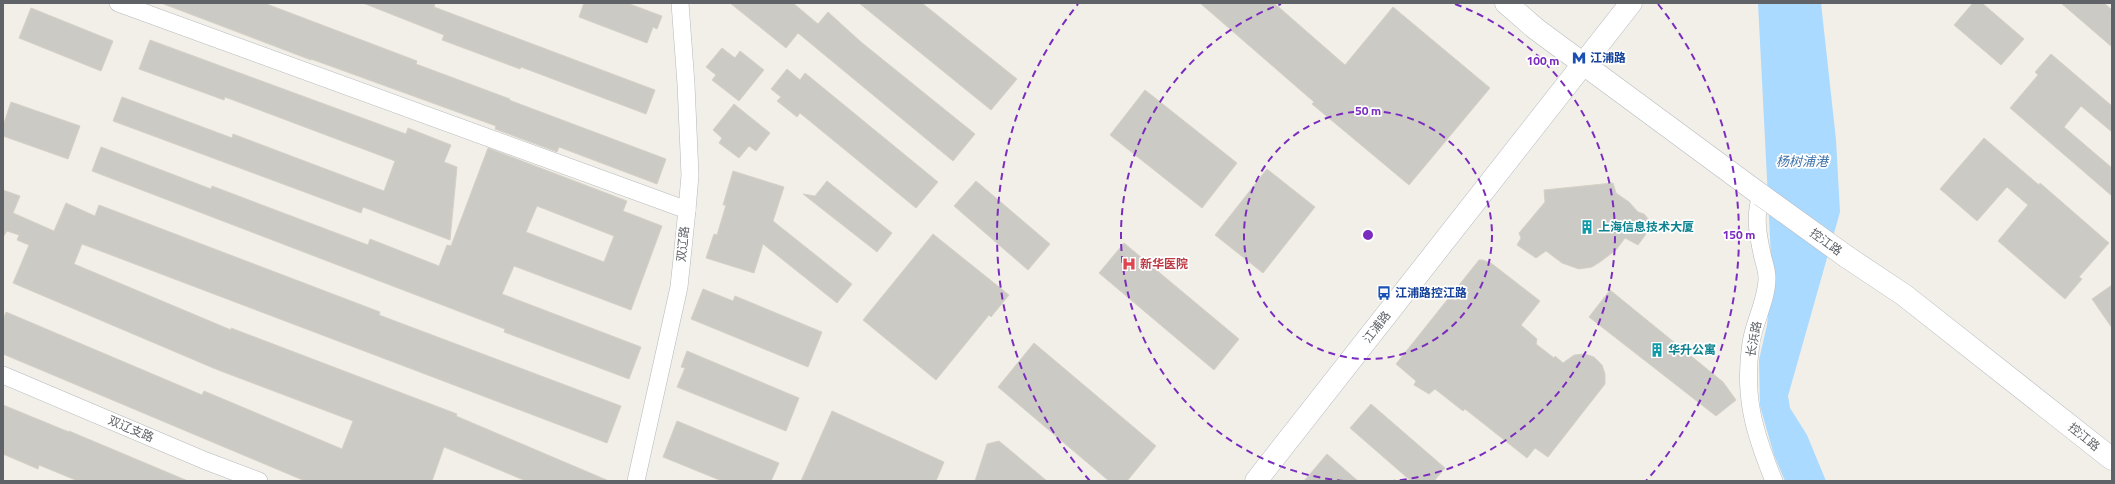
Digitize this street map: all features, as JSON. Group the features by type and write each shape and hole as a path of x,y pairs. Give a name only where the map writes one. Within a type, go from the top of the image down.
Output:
{"main road":[{"name":"控江路","path":"1506,3 1536,29 1583,62 1761,195 1847,257 1904,295 2112,460"},
{"path":"1530,3 1536,29"},
{"name":"江浦路","path":"1256,481 1396,304 1583,62 1631,3"}],"street":[{"path":"118,3 687,210"},
{"name":"双辽路","path":"636,481 679,287 687,210 690,175 686,84 680,3"},
{"name":"长浜路","path":"1761,195 1756,210 1757,223 1767,270 1767,281 1751,342 1747,389 1750,410 1760,447 1774,481"},
{"name":"双辽支路","path":"3,375 206,461 259,481"}],"water":[{"name":"杨树浦港","path":"1758,3 1821,3 1836,140 1840,212 1788,396 1790,408 1807,435 1826,481 1785,481 1774,455 1760,406 1759,360 1767,325 1772,276"}],"building":[{"path":"161,3 264,3 417,61 416,64 666,159 657,184 559,147 557,152 495,129 496,126 311,60"},
{"path":"363,3 435,3 434,7 655,90 646,114 521,67 520,69 442,40 444,35"},
{"path":"584,3 627,3 662,16 657,29 653,27 647,43 579,17"},
{"path":"730,3 793,3 818,24 828,12 861,42 975,134 953,161 798,33 786,48"},
{"path":"859,3 922,3 1017,79 991,110"},
{"path":"1200,3 1274,3 1345,65 1393,7 1490,88 1409,185 1312,104 1314,102"},
{"path":"1973,3 1982,3 2024,39 2001,65 1954,25"},
{"path":"2061,3 2104,3 2112,10 2112,47"},
{"path":"31,8 113,41 101,71 19,38"},
{"path":"150,40 406,134 408,128 451,145 444,162 457,167 450,240 363,207 361,213 113,121 122,97 232,138 233,134 384,191 395,161 225,97 224,100 139,69"},
{"path":"722,48 735,58 740,51 764,70 739,101 712,80 716,75 706,67"},
{"path":"2051,54 2112,106 2112,132 2081,106 2064,127 2112,168 2112,196 2010,108 2038,75 2035,72"},
{"path":"787,69 800,80 805,73 938,182 916,208 800,113 797,117 777,101 781,97 771,89"},
{"path":"1145,90 1237,163 1202,208 1110,135"},
{"path":"11,102 80,126 68,159 3,136 3,126"},
{"path":"734,104 770,133 756,151 749,146 739,158 719,143 722,138 713,130"},
{"path":"1984,138 2039,185 2040,183 2109,243 2079,277 2082,279 2065,299 1998,241 2028,205 2007,187 1977,221 1940,189"},
{"path":"101,147 211,189 212,186 368,245 370,239 439,266 447,245 451,246 488,148 627,201 623,211 662,226 631,310 514,266 502,294 641,347 629,379 504,332 505,329 92,171","holes":["537,206 614,236 604,262 526,232"]},
{"path":"1267,169 1315,207 1263,273 1215,235"},
{"path":"733,171 784,187 773,221 852,284 837,303 763,244 754,273 706,258 714,234 717,235 726,205 723,205"},
{"path":"827,181 892,233 877,252 803,194 815,196"},
{"path":"976,181 1050,244 1028,270 954,206"},
{"name":"上海信息技术大厦","path":"1613,183 1616,193 1629,202 1638,212 1644,214 1649,220 1649,230 1638,245 1625,238 1616,250 1600,262 1592,267 1579,269 1562,263 1546,251 1536,258 1517,245 1521,238 1519,233 1545,202 1544,190"},
{"path":"3,190 20,196 13,213 54,231 66,203 95,216 99,205 380,312 379,315 621,406 607,443 82,244 74,264 231,330 231,328 457,414 456,416 609,481 526,481 444,447 432,481 305,481 3,354 3,320 6,312 202,395 204,391 342,449 353,421 218,370 13,283 29,245 17,240 19,235 7,231 3,237"},
{"path":"933,234 1009,295 991,317 989,315 936,380 863,320"},
{"path":"1124,243 1239,339 1214,370 1099,273"},
{"path":"1479,260 1491,263 1540,301 1521,325 1537,339 1536,344 1563,363 1574,355 1585,354 1594,357 1602,365 1605,374 1605,384 1548,457 1535,448 1527,458 1465,409 1463,411 1435,389 1429,394 1414,385 1416,381 1396,364"},
{"path":"2112,285 2112,328 2092,299"},
{"path":"703,289 733,301 735,296 822,332 808,367 691,319"},
{"name":"华升公寓","path":"1610,290 1723,382 1736,400 1716,416 1589,317"},
{"path":"1034,343 1156,446 1127,481 1109,481 998,387"},
{"path":"687,351 799,398 786,431 677,387 685,368 681,367"},
{"path":"1371,404 1445,468 1434,481 1411,481 1350,428"},
{"path":"3,405 188,481 78,481 39,465 38,469 3,454"},
{"path":"832,411 944,462 936,481 801,481"},
{"path":"677,421 779,463 771,481 722,481 663,457"},
{"path":"999,441 1047,481 975,481 987,444"},
{"path":"1327,454 1358,481 1304,481"}],"place":[{"name":"江浦路","path":"1579,58"},
{"name":"上海信息技术大厦","path":"1587,227"},
{"name":"新华医院","path":"1129,264"},
{"name":"江浦路控江路","path":"1384,293"},
{"name":"华升公寓","path":"1657,350"}]}
